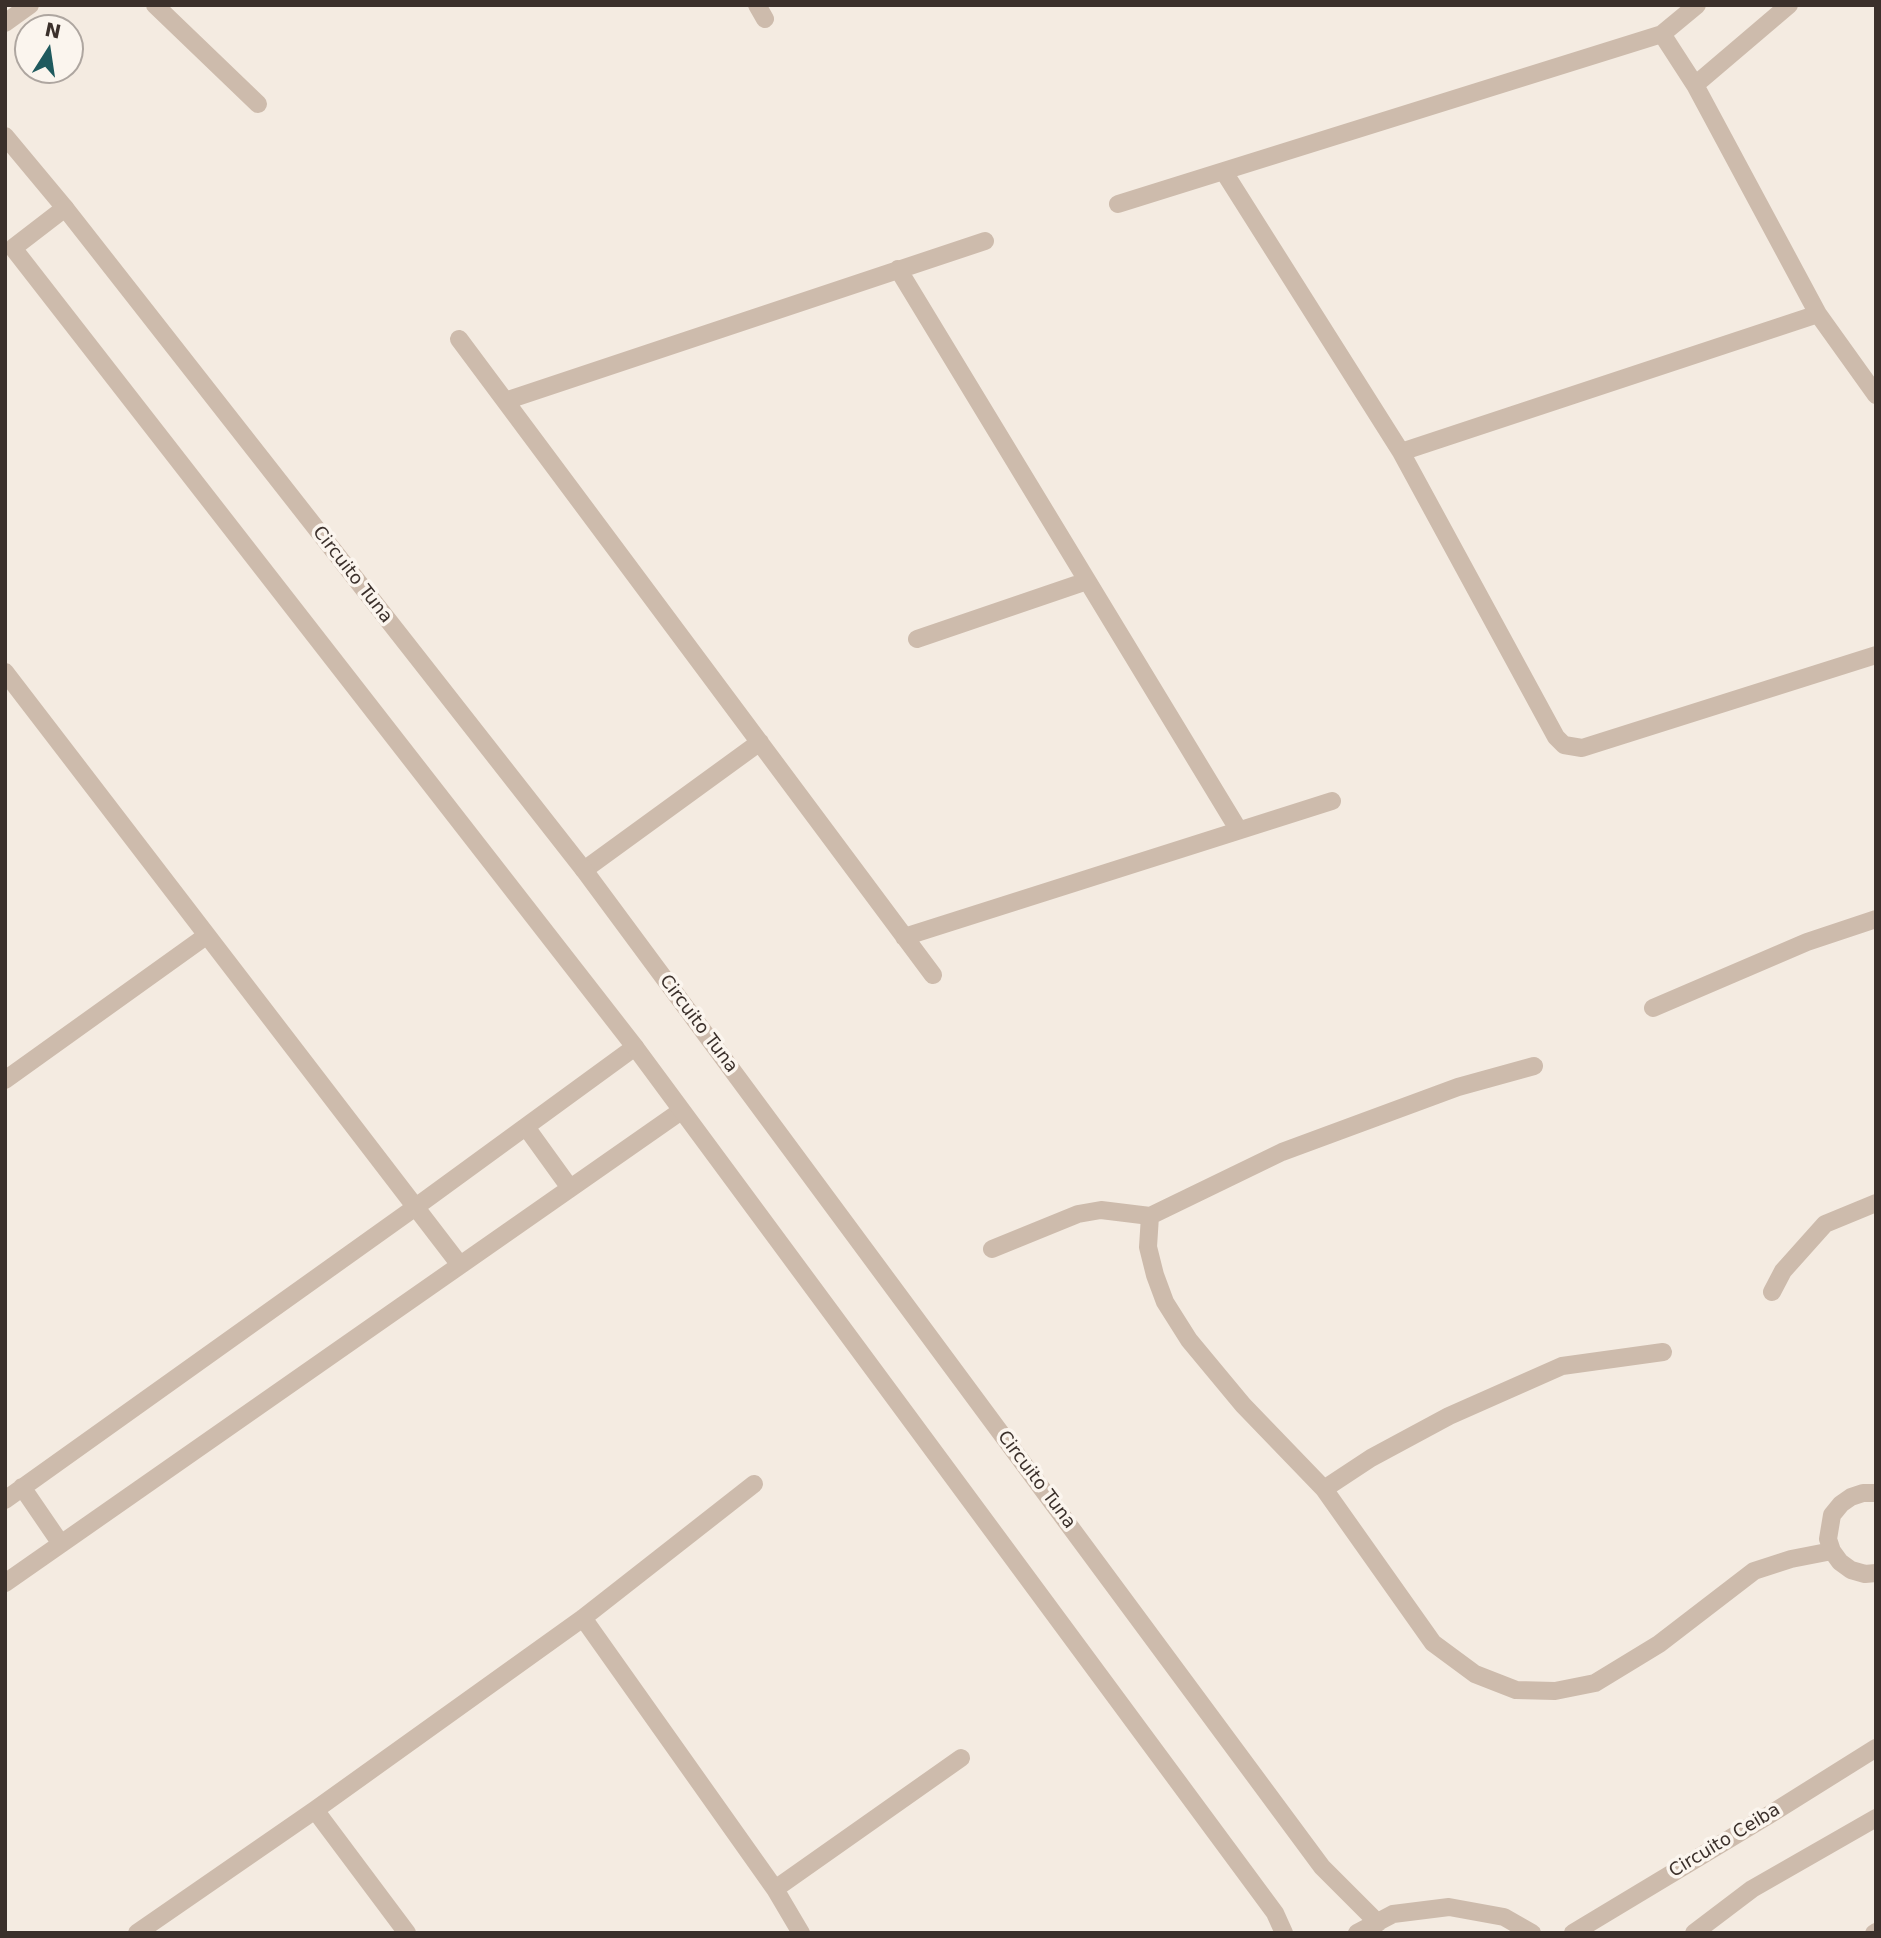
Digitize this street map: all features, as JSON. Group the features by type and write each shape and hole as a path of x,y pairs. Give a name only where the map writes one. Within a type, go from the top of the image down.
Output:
{"street":[{"path":"5,23 30,5"},
{"path":"155,5 258,104"},
{"path":"1118,204 1662,34 1697,5"},
{"path":"1695,85 1789,5"},
{"path":"1662,34 1695,85 1818,314 1876,395"},
{"name":"Circuito Tuna","path":"5,136 65,208 584,870 1322,1867 1378,1923"},
{"path":"1224,173 1401,452 1556,737 1564,745 1581,748 1876,655"},
{"path":"65,208 9,243 635,1047 1275,1913 1284,1933"},
{"path":"505,401 985,241"},
{"path":"898,269 1238,829"},
{"path":"1401,452 1818,314"},
{"path":"459,339 933,975"},
{"path":"917,639 1087,581"},
{"path":"5,672 460,1265"},
{"path":"584,870 760,742"},
{"path":"904,937 1332,800"},
{"path":"1653,1008 1807,942 1876,919"},
{"path":"5,1080 206,936"},
{"path":"5,1500 635,1047"},
{"path":"992,1249 1078,1214 1101,1210 1150,1216 1282,1152 1458,1087 1534,1066"},
{"path":"5,1583 681,1111"},
{"path":"526,1127 570,1188"},
{"path":"1772,1292 1783,1271 1825,1224 1876,1203"},
{"path":"1150,1216 1148,1247 1156,1275 1166,1302 1189,1340 1243,1405 1324,1489 1433,1643 1475,1674 1516,1690 1555,1691 1595,1683 1659,1644 1754,1572 1791,1559 1832,1551"},
{"path":"1324,1489 1371,1458 1449,1416 1562,1366 1663,1352"},
{"path":"137,1933 316,1810 583,1618 754,1484"},
{"path":"22,1487 61,1544"},
{"path":"1876,1493 1863,1493 1841,1504 1832,1515 1828,1539 1840,1562 1851,1570 1865,1574 1876,1573"},
{"path":"583,1618 775,1889 801,1933"},
{"name":"Circuito Ceiba","path":"1573,1933 1876,1748"},
{"path":"775,1889 961,1758"},
{"path":"316,1810 407,1933"},
{"path":"1694,1933 1715,1925 1752,1889 1876,1818"},
{"path":"1357,1933 1394,1914 1449,1907 1504,1917 1532,1933"}]}
